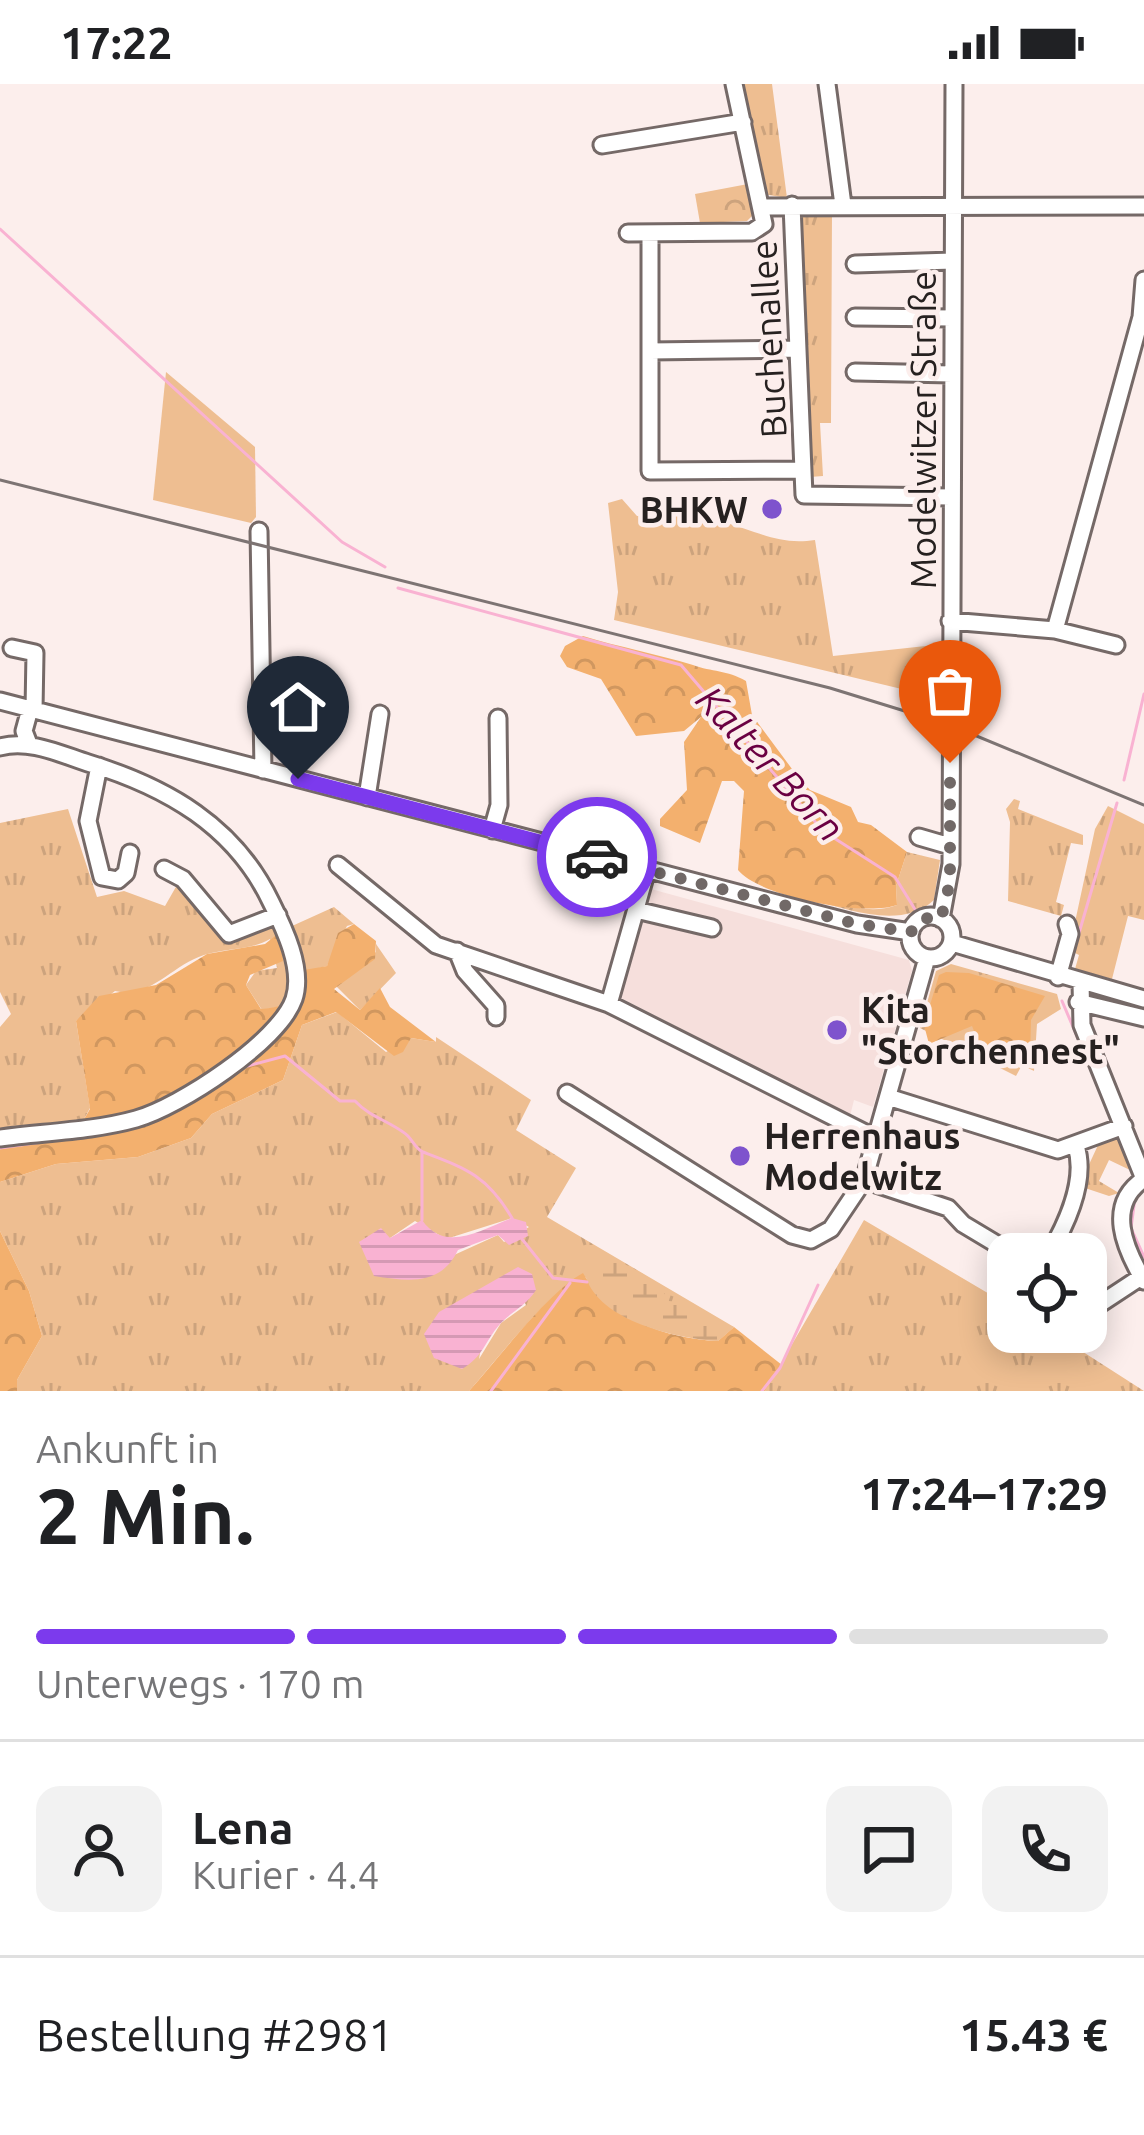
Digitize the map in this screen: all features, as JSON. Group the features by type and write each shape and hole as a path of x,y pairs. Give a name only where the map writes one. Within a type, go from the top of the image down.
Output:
{"street":[{"name":"Buchenallee","path":"734,84 762,207"},
{"path":"827,84 843,205"},
{"name":"Modelwitzer Straße","path":"941,919 950,882 954,84"},
{"path":"602,146 743,122"},
{"name":"Buchenallee","path":"792,205 803,470"},
{"path":"628,233 752,232 764,224 762,207 792,205 1144,206"},
{"path":"650,233 650,471 803,470 804,495 951,497"},
{"path":"856,264 953,261"},
{"path":"1055,630 1141,317 1144,280"},
{"path":"855,317 953,318"},
{"path":"650,351 798,350"},
{"path":"855,372 952,374"},
{"path":"260,531 263,770"},
{"path":"950,621 1055,630 1115,646"},
{"path":"11,649 35,653 27,738"},
{"path":"0,701 857,924 911,932"},
{"path":"367,797 380,741 380,714"},
{"path":"492,830 499,806 498,718"},
{"path":"0,1138 148,1116 252,1049 294,999 294,961 278,915 257,873 219,830 182,800 27,738 1,745"},
{"path":"98,766 88,821 102,877 114,882 126,873 130,853"},
{"path":"920,837 950,846"},
{"path":"338,865 421,934 609,1004 875,1138"},
{"path":"164,869 183,879 230,934 278,915"},
{"path":"609,1004 647,870"},
{"path":"636,910 712,928"},
{"path":"923,918 941,919 950,929 952,943 945,953 927,958 916,951 911,932 923,918"},
{"path":"1058,977 1070,934 1067,924"},
{"path":"952,943 1144,1000"},
{"path":"457,950 465,971 496,1006 496,1017"},
{"path":"567,1093 792,1235 812,1240 831,1229 864,1180 927,958"},
{"path":"1081,983 1082,1025 1144,1179 1126,1197 1121,1222 1143,1279 1107,1300"},
{"path":"1078,1002 1144,1018"},
{"path":"888,1097 1047,1149 1076,1146 1124,1126"},
{"path":"1062,1233 1079,1174 1076,1146"},
{"path":"864,1180 949,1208 963,1224 987,1238"}],"shaded area":[{"path":"651,889 909,960 912,971 873,1107 854,1100 850,1116 762,1076 763,1071 617,996"},
{"path":"512,1218 526,1222 528,1236 509,1245 498,1235 458,1250 443,1270 424,1278 374,1276 359,1242 381,1228 390,1238 422,1220 431,1230 452,1237"},
{"path":"518,1267 532,1274 536,1290 500,1324 475,1359 462,1369 434,1358 424,1334 439,1312"}],"green space":[{"path":"739,84 772,84 787,198 763,194"},
{"path":"748,184 755,213 747,221 700,223 695,194"},
{"path":"799,213 832,213 831,423 820,423 823,476 810,477"},
{"path":"166,372 255,447 256,517 251,523 153,500"},
{"path":"622,499 637,516 690,516 778,539 815,540 833,656 935,645 935,697 614,620 618,592 608,503"},
{"path":"583,636 746,681 752,715 810,790 851,807 858,822 871,825 907,852 896,886 897,905 862,908 814,902 750,880 738,870 744,791 734,781 722,781 700,843 660,826 660,819 687,790 684,742 701,717 684,731 636,736 601,679 567,667 560,656 565,646"},
{"path":"1014,799 1020,801 1018,809 1083,835 1083,845 1071,843 1056,902 1064,905 1061,916 1008,901 1010,822 1006,809"},
{"path":"1108,806 1144,824 1144,920 1128,916 1112,979 1075,969 1079,955 1069,950 1095,829"},
{"path":"68,809 97,897 124,891 165,906 177,885 182,886 213,929 233,939 271,921 281,931 334,907 354,924 347,926 327,966 303,972 306,992 280,1006 262,1010 246,985 256,971 277,968 270,939 204,955 140,990 115,991 76,1021 90,1108 83,1121 0,1133 0,1027 11,1014 0,992 0,823"},
{"path":"907,852 940,860 934,900 921,909 875,915 811,899 865,909 897,905 896,886"},
{"path":"354,924 376,941 375,959 334,989 360,1010 380,988 390,1007 436,1042 411,1038 403,1052 394,1056 336,1012 302,1025 283,1080 212,1114 191,1138 138,1157 56,1164 0,1182 0,1133 83,1121 90,1109 76,1021 99,996 156,985 207,954 265,944 280,932 283,961 250,975 246,985 261,1009 279,1006 306,992 304,970 327,966 338,933"},
{"path":"376,944 396,973 360,1010 334,984 376,952"},
{"path":"951,964 1057,994 1061,1009 1037,1024 1034,1071 1022,1065 1016,1076 920,1028 936,971"},
{"path":"969,973 1045,996 1031,1020 1030,1063 999,1055 994,1062 986,1061 972,1026 929,1044 924,1025 939,975"},
{"path":"337,1012 386,1052 411,1038 436,1042 436,1037 531,1100 516,1130 576,1168 547,1217 734,1327 718,1341 667,1330 590,1289 586,1277 559,1292 469,1391 17,1391 17,1380 42,1336 29,1291 0,1231 0,1182 56,1164 138,1157 191,1138 212,1114 283,1080 302,1025","holes":["512,1218 529,1227 504,1242 498,1235 454,1255 359,1242 390,1238 415,1221 446,1239","509,1273 526,1305 501,1323 479,1359 492,1285"]},
{"path":"1116,1135 1128,1165 1132,1164 1130,1170 1109,1160 1099,1181 1119,1193 1109,1196 1079,1186 1099,1143"},
{"path":"864,1220 987,1293 987,1353 1085,1353 1144,1391 765,1391"},
{"path":"0,1231 29,1291 42,1336 17,1380 17,1391 0,1391"},
{"path":"599,1257 639,1272 669,1301 688,1303 700,1318 734,1327 718,1341 662,1331 623,1316 606,1305 586,1277"},
{"path":"583,1273 607,1302 641,1323 679,1336 718,1341 734,1327 782,1365 765,1391 469,1391 539,1310"}],"waterway":[{"name":"Kalter Born","path":"0,229 342,542 385,567"},
{"name":"Kalter Born","path":"398,588 681,665 823,831 895,877 916,911"},
{"path":"1124,780 1144,694"},
{"path":"1072,957 1117,803"},
{"path":"1062,1001 1099,1088"},
{"path":"240,1068 285,1056 340,1101 355,1101 406,1134 420,1150 474,1175 512,1218"},
{"path":"104,1134 136,1127"},
{"path":"0,1148 77,1137"},
{"path":"422,1152 422,1220"},
{"path":"1135,1198 1131,1228 1144,1257"},
{"path":"522,1239 553,1278 587,1282"},
{"path":"491,1391 570,1283"},
{"name":"Kalter Born","path":"762,1391 780,1368 818,1285"}],"tram line":[{"path":"0,480 830,688 950,725 1144,805"}],"way so far":[{"path":"597,857 857,924 911,932 923,918 941,919 948,893 950,763"}],"place":[{"name":"BHKW","path":"772,509"},
{"name":"Kita \"Storchennest\"","path":"837,1030"},
{"name":"Herrenhaus Modelwitz","path":"740,1156"}],"route":[{"path":"298,779 597,857"}]}
